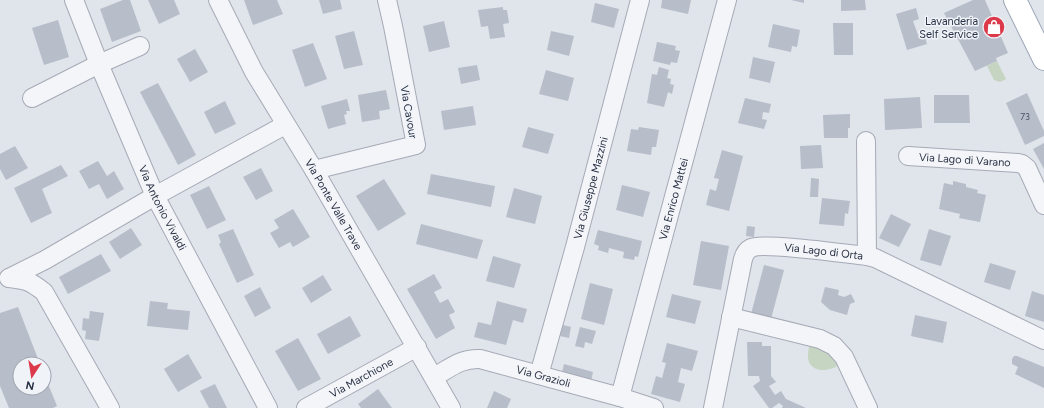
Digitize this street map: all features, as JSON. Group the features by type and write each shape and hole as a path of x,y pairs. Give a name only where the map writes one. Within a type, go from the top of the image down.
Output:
{"main road":[{"path":"1015,0 1044,59"}],"street":[{"name":"Via Antonio Vivaldi","path":"74,0 99,64 155,196 268,408"},
{"name":"Via Ponte Valle Trave","path":"218,0 254,72 314,170 448,402"},
{"name":"Via Cavour","path":"314,170 416,145 394,26 387,0"},
{"name":"Via Giuseppe Mazzini","path":"539,375 575,247 640,0"},
{"name":"Via Enrico Mattei","path":"620,397 727,0"},
{"path":"32,98 99,64 140,46"},
{"path":"110,408 44,292 32,283 25,280 9,278 45,260 155,196 286,125"},
{"path":"866,141 867,256"},
{"name":"Via Lago di Varano","path":"908,156 1018,162 1027,168 1044,205"},
{"name":"Via Lago di Orta","path":"713,408 742,264 746,252 749,249 761,246 775,246 875,258 1044,340"},
{"path":"731,317 828,342 844,357 868,408"},
{"name":"Via Marchione","path":"306,408 417,347"},
{"path":"434,377 462,360"},
{"path":"448,402 448,383 462,360"},
{"name":"Via Grazioli","path":"462,360 484,360 620,397 654,408"}],"green space":[{"path":"997,61 1006,79 1000,82 994,80 987,66"},
{"path":"810,341 818,342 840,364 825,370 813,367 808,359"}],"building":[{"path":"123,0 130,0 141,31 112,42 100,9"},
{"path":"148,0 174,0 180,14 159,24"},
{"path":"244,0 277,0 283,14 253,25"},
{"path":"319,0 340,0 342,9 323,14"},
{"path":"662,0 691,0 688,14 661,8"},
{"path":"791,0 804,0 804,3"},
{"path":"841,0 865,0 866,10 841,11"},
{"path":"973,0 985,0 1008,53 996,58 997,61 975,71 944,13"},
{"path":"595,3 619,9 614,28 591,22"},
{"path":"503,7 503,10 507,10 509,23 503,24 505,37 490,39 488,26 481,27 478,10"},
{"path":"916,8 919,19 913,21 918,35 924,34 927,44 907,50 896,14"},
{"path":"58,20 69,57 44,65 32,28"},
{"path":"444,21 450,47 429,52 423,26"},
{"path":"833,23 853,23 853,55 834,55"},
{"path":"773,24 800,30 797,47 792,46 791,52 768,47"},
{"path":"354,31 363,65 344,69 335,36"},
{"path":"551,31 574,36 569,56 547,50"},
{"path":"657,42 676,46 675,50 680,51 677,63 671,62 670,65 653,61"},
{"path":"313,43 327,79 305,87 292,50"},
{"path":"195,49 208,72 190,82 177,59"},
{"path":"753,57 775,62 770,83 749,78"},
{"path":"477,65 480,80 461,84 458,68"},
{"path":"659,67 669,70 667,78 671,79 670,84 674,85 672,94 668,92 664,107 647,103 652,74 657,75"},
{"path":"546,70 574,78 568,101 539,94"},
{"path":"158,83 196,155 178,165 140,92"},
{"path":"386,90 390,109 379,111 380,119 362,122 358,95"},
{"path":"1027,93 1044,131 1044,136 1025,145 1006,103"},
{"path":"934,95 969,95 970,123 934,123"},
{"path":"920,97 922,128 885,130 884,99"},
{"path":"745,98 771,104 769,113 763,112 762,119 767,120 764,129 738,123"},
{"path":"347,99 350,111 346,111 347,114 344,115 346,124 328,129 321,106"},
{"path":"225,101 236,124 215,134 204,112"},
{"path":"473,106 476,125 444,130 441,111"},
{"path":"850,114 848,138 824,138 823,115"},
{"path":"528,127 554,134 548,154 522,147"},
{"path":"639,127 659,130 656,147 652,147 651,155 627,151 631,129 638,130"},
{"path":"1044,143 1044,169 1033,149"},
{"path":"821,145 823,168 801,169 800,146"},
{"path":"15,146 28,168 6,180 0,169 0,154"},
{"path":"722,150 743,156 729,211 706,205 710,189 716,191 719,179 714,178"},
{"path":"98,161 107,176 114,171 124,189 107,199 99,184 89,189 79,171"},
{"path":"61,165 68,176 42,189 52,213 31,223 14,188"},
{"path":"261,168 273,191 256,200 243,177"},
{"path":"431,174 495,186 491,207 427,194"},
{"path":"811,178 819,179 818,197 810,197"},
{"path":"384,179 406,214 378,231 356,196"},
{"path":"953,181 966,184 966,187 978,190 977,193 986,195 980,222 959,218 960,214 939,209 944,183 953,185"},
{"path":"622,185 650,192 643,217 616,210"},
{"path":"209,186 226,220 207,229 190,195"},
{"path":"514,188 542,196 535,224 506,217"},
{"path":"822,198 850,201 848,214 845,213 844,226 819,224"},
{"path":"293,209 310,237 293,247 290,242 279,248 270,233 279,228 274,220"},
{"path":"891,214 911,224 899,247 879,238"},
{"path":"421,224 483,240 477,259 416,244"},
{"path":"747,226 755,227 754,237 746,236"},
{"path":"131,228 142,245 120,259 109,242"},
{"path":"233,229 254,275 237,283 219,244 221,242 218,235"},
{"path":"929,229 951,236 941,266 920,260"},
{"path":"598,230 642,241 638,257 635,256 634,260 623,258 624,252 609,248 608,253 598,250 599,246 594,244"},
{"path":"701,241 729,246 721,290 693,285"},
{"path":"101,254 111,271 68,294 59,277"},
{"path":"493,256 521,264 514,288 486,281"},
{"path":"990,263 1016,271 1010,290 984,282"},
{"path":"764,265 784,270 771,319 751,314"},
{"path":"434,274 442,288 434,292 440,303 448,299 455,312 449,315 455,328 436,339 407,289"},
{"path":"323,275 332,290 311,303 302,288"},
{"path":"590,283 613,289 604,325 581,319"},
{"path":"260,287 271,308 255,317 244,296"},
{"path":"825,287 839,290 838,295 844,297 851,294 855,302 850,304 847,315 830,310 821,302"},
{"path":"1032,291 1044,295 1044,322 1025,316"},
{"path":"672,294 701,301 695,324 666,317"},
{"path":"150,301 168,303 167,309 190,311 188,330 147,326"},
{"path":"497,301 527,309 523,323 513,320 506,345 474,337 478,322 491,325"},
{"path":"18,307 37,356 12,356 12,396 52,396 52,394 57,406 53,408 9,408 0,386 0,313"},
{"path":"90,311 104,313 99,341 85,339 86,331 82,330 83,318 89,319"},
{"path":"915,315 947,322 943,343 911,336"},
{"path":"350,316 361,336 328,354 317,334"},
{"path":"563,325 571,327 569,338 560,336"},
{"path":"580,327 596,331 592,344 585,342 584,348 575,346"},
{"path":"298,338 321,379 298,391 275,351"},
{"path":"747,342 762,342 762,346 771,346 771,376 776,382 769,386 775,395 781,391 786,399 806,408 782,408 783,406 779,403 772,408 769,408 753,386 760,381 759,376 748,376"},
{"path":"667,343 698,351 692,371 681,368 678,382 685,384 680,402 651,394 656,376 662,378 666,363 662,362"},
{"path":"188,354 202,378 178,392 164,369"},
{"path":"1014,356 1044,367 1044,388 1015,374 1018,367 1012,364 1012,359"},
{"path":"564,364 593,372 591,381 562,373"},
{"path":"215,384 227,408 209,408 200,391"},
{"path":"378,389 392,408 361,408 358,404"},
{"path":"494,391 511,399 507,408 487,408"}],"place":[{"name":"Lavanderia Self Service","path":"994,27"}]}
